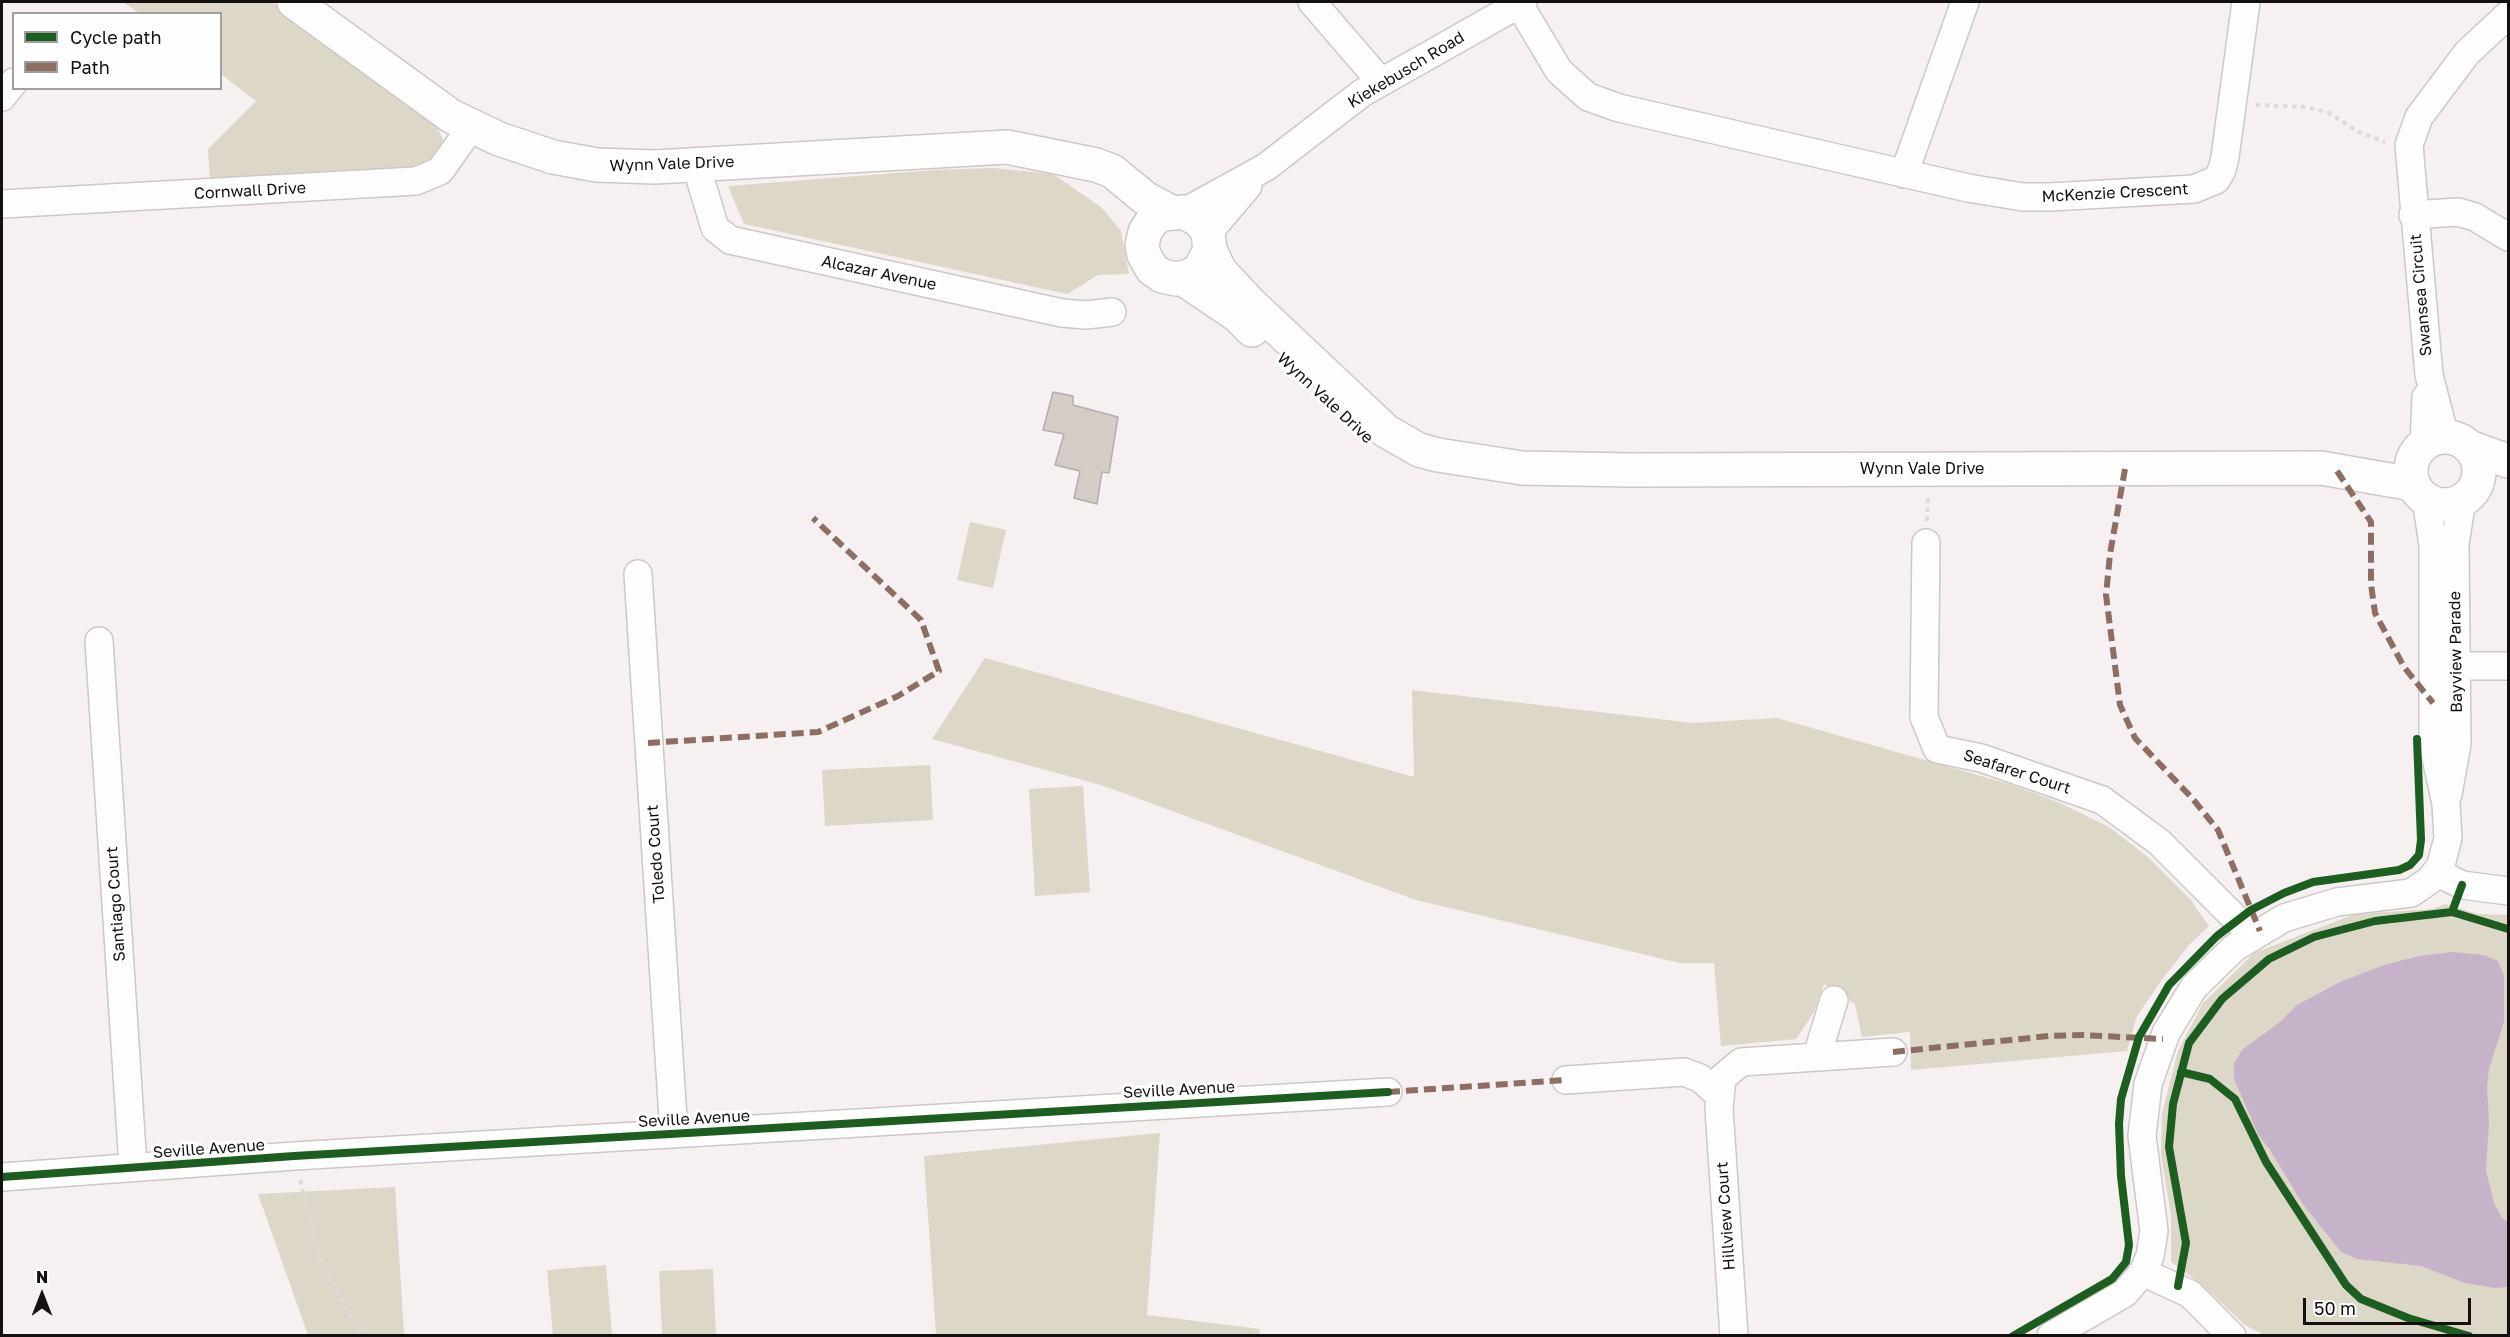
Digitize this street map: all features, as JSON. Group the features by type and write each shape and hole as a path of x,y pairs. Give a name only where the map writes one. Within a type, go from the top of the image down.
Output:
{"main road":[{"name":"Wynn Vale Drive","path":"294,2 432,103 472,126 499,139 576,162 621,167 696,165 992,146 1059,156 1112,171 1145,198 1178,212"},
{"name":"Wynn Vale Drive","path":"1059,156 1121,201 1142,245"},
{"path":"1178,212 1200,221 1209,242 1200,269 1182,278 1162,276 1152,269 1144,255 1142,245 1145,232 1152,221 1178,212"},
{"name":"Wynn Vale Drive","path":"1209,242 1220,271 1250,303 1386,431 1428,453 1522,468 2321,468 2438,445 2508,461"},
{"name":"Wynn Vale Drive","path":"1182,278 1237,315 1361,434 1385,451 1417,466 1478,475 1522,468"},
{"path":"2467,495 2479,471 2476,458 2438,445 2411,468 2420,492 2445,504 2508,479"},
{"name":"Wynn Vale Drive","path":"2321,468 2420,492"}],"street":[{"path":"1312,2 1381,82"},
{"path":"1904,174 1965,2"},
{"name":"McKenzie Crescent","path":"1521,3 1559,71 1588,97 1619,108 1904,174 2023,197 2194,189 2207,186 2222,170 2225,157 2246,2"},
{"name":"Kiekebusch Road","path":"1178,212 1266,167 1381,82 1521,3"},
{"name":"Swansea Circuit","path":"2438,445 2428,375 2408,149 2419,117 2467,53 2508,15"},
{"path":"2,97 12,84"},
{"name":"Cornwall Drive","path":"2,204 416,182 440,171 472,126"},
{"name":"Alcazar Avenue","path":"696,165 712,220 722,235 730,240 1062,313 1086,315 1112,312"},
{"name":"Kiekebusch Road","path":"1209,242 1229,206 1266,167"},
{"name":"Swansea Circuit","path":"2413,215 2458,212 2475,217 2508,237"},
{"name":"Bayview Parade","path":"2420,492 2433,545 2444,666"},
{"name":"Bayview Parade","path":"2051,1335 2125,1293 2143,1272 2150,1256 2154,1231 2146,1176 2143,1118 2148,1084 2155,1058 2166,1033 2194,987 2213,966 2253,936 2284,918 2337,902 2411,893 2430,880 2441,865 2448,838 2446,804 2433,744 2444,666 2455,544 2467,495"},
{"name":"Seafarer Court","path":"1926,543 1924,717 1937,749 1982,758 2102,800 2159,842 2253,936"},
{"name":"Toledo Court","path":"638,574 674,1134"},
{"name":"Santiago Court","path":"99,641 133,1167"},
{"path":"2444,666 2508,666"},
{"path":"2436,872 2462,885 2508,891"},
{"path":"1817,1056 1834,1000"},
{"name":"Hillview Court","path":"1734,1335 1720,1096 1722,1078 1741,1062 1893,1052"},
{"path":"1566,1080 1684,1072 1700,1078 1720,1096"},
{"name":"Seville Avenue","path":"2,1177 294,1156 1388,1092"},
{"path":"2143,1272 2190,1294 2232,1335"}],"path":[{"path":"2256,105 2306,107 2330,113 2359,132 2388,143"},
{"path":"1926,543 1928,469"},
{"path":"294,1156 320,1260 362,1335"}],"shaded area":[{"path":"123,2 272,2 435,121 443,140 440,154 425,168 210,179 208,149 256,101 222,75 222,12 138,12"},
{"path":"994,168 1053,174 1101,207 1121,231 1129,274 1098,275 1067,294 744,224 728,186 935,170"},
{"path":"970,522 1006,530 993,588 957,580"},
{"path":"985,658 1414,777 1412,690 1693,723 1777,718 2009,784 2058,802 2109,827 2149,858 2190,899 2209,926 2189,945 2137,1016 2127,1051 1911,1070 1910,1032 1862,1037 1855,1004 1824,984 1814,1012 1796,1039 1721,1046 1714,963 1680,963 1416,900 1101,785 932,739"},
{"path":"930,765 933,820 825,826 822,770"},
{"path":"1083,786 1090,892 1035,896 1029,789"},
{"path":"2445,904 2478,914 2508,915 2508,1335 2264,1335 2245,1325 2201,1284 2171,1262 2171,1215 2161,1155 2162,1113 2178,1051 2203,1003 2254,953 2355,914 2433,909"},
{"path":"2452,952 2484,955 2498,961 2504,976 2504,1022 2489,1069 2487,1087 2489,1121 2486,1170 2494,1203 2502,1218 2508,1222 2508,1287 2495,1288 2465,1283 2421,1266 2357,1259 2341,1252 2302,1203 2269,1148 2259,1136 2234,1079 2234,1064 2242,1050 2280,1022 2297,1005 2340,982 2384,965 2419,956"},
{"path":"1160,1133 1147,1315 1260,1329 1259,1335 936,1335 924,1156"},
{"path":"395,1187 404,1335 308,1335 258,1194"},
{"path":"606,1265 612,1335 553,1335 547,1270"},
{"path":"713,1269 716,1335 662,1335 659,1271"}],"building":[{"path":"1053,392 1073,396 1073,405 1118,417 1109,473 1102,472 1097,504 1074,498 1080,471 1055,465 1064,434 1043,430"}],"marked path":[{"path":"2125,469 2110,554 2106,595 2120,705 2135,738 2192,798 2218,830 2260,931"},
{"path":"2337,471 2371,522 2371,584 2375,613 2404,667 2433,703"},
{"path":"648,743 818,732 898,696 939,671 921,620 813,518"},
{"path":"1893,1052 2049,1036 2082,1035 2163,1039"},
{"path":"1388,1092 1566,1080"}],"cycle path":[{"path":"2013,1336 2112,1279 2126,1262 2129,1245 2121,1176 2119,1124 2121,1099 2139,1037 2169,985 2217,936 2251,910 2284,893 2313,882 2399,870 2410,865 2419,855 2421,840 2417,739"},
{"path":"2462,885 2452,912 2508,929"},
{"path":"2178,1286 2186,1243 2169,1147 2173,1104 2189,1043 2222,999 2269,959 2314,937 2375,921 2452,912"},
{"path":"2181,1072 2210,1079 2235,1099 2266,1162 2346,1285 2361,1299 2408,1318 2469,1336"},
{"path":"2,1177 294,1156 1388,1092"}]}
